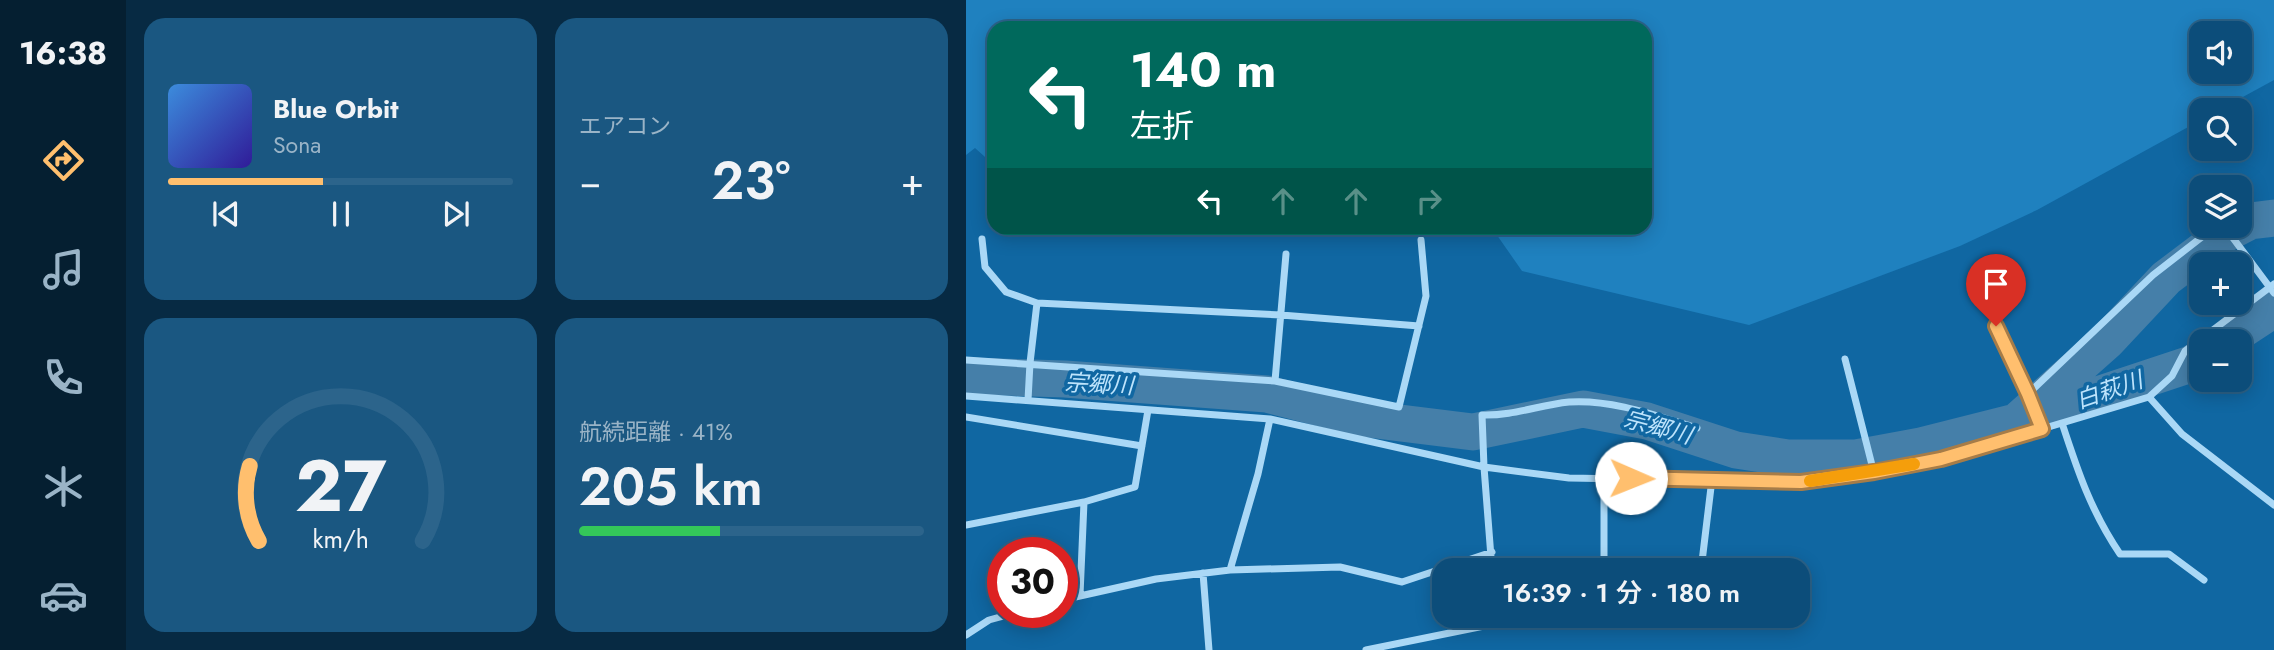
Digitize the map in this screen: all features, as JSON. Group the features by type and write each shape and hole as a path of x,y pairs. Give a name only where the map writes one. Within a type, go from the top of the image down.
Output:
{"street":[{"path":"2042,429 2028,394 2153,275 2201,238"},
{"path":"966,396 1270,419 1484,467 1569,478 1801,482 1941,459 2149,397 2172,376 2185,351 2273,289 2233,238"},
{"path":"982,239 985,267 1006,292 1037,303 1280,315 1419,326"},
{"path":"966,360 1275,380 1399,407 1426,296 1421,240"},
{"path":"1275,380 1286,254"},
{"path":"1028,400 1037,303"},
{"path":"1845,359 1874,472"},
{"path":"2149,397 2182,434 2274,505"},
{"path":"1492,558 1482,415 1505,415 1569,402 1595,403 1636,410 1697,428"},
{"path":"966,525 1084,502 1135,487 1148,410"},
{"path":"966,418 1142,446"},
{"path":"1230,570 1258,474 1270,419"},
{"path":"2062,423 2079,477 2100,525 2120,554 2169,554 2204,580"},
{"path":"1604,478 1604,558"},
{"path":"1702,558 1712,479"},
{"path":"1084,502 1080,596 1156,579 1230,570 1340,567 1402,582 1492,552"},
{"path":"1203,573 1209,650"},
{"path":"966,635 987,622"},
{"path":"1366,650 1474,628"}],"lane":[{"path":"1996,326 2028,394"}],"shaded area":[{"path":"966,0 2274,0 2274,80 2241,98 2189,98 2189,127 2037,210 1960,246 1749,325 1522,271 1497,235 1652,235 1652,21 987,21 987,159 975,148 966,155"}],"waterway":[{"name":"宗郷川","path":"966,376 1065,379 1267,394 1360,418 1473,432 1583,409 1647,421 1736,450 1788,458 1856,458 1921,446 2016,422 2106,342 2166,278 2223,235 2250,221 2274,218"},
{"name":"白萩川","path":"2243,329 2274,309"},
{"name":"白萩川","path":"2031,417 2189,365"}],"slow traffic":[{"path":"1810,481 1914,464"}],"route":[{"path":"1631,478 1801,482 1941,459 2042,429 1996,326"}]}
